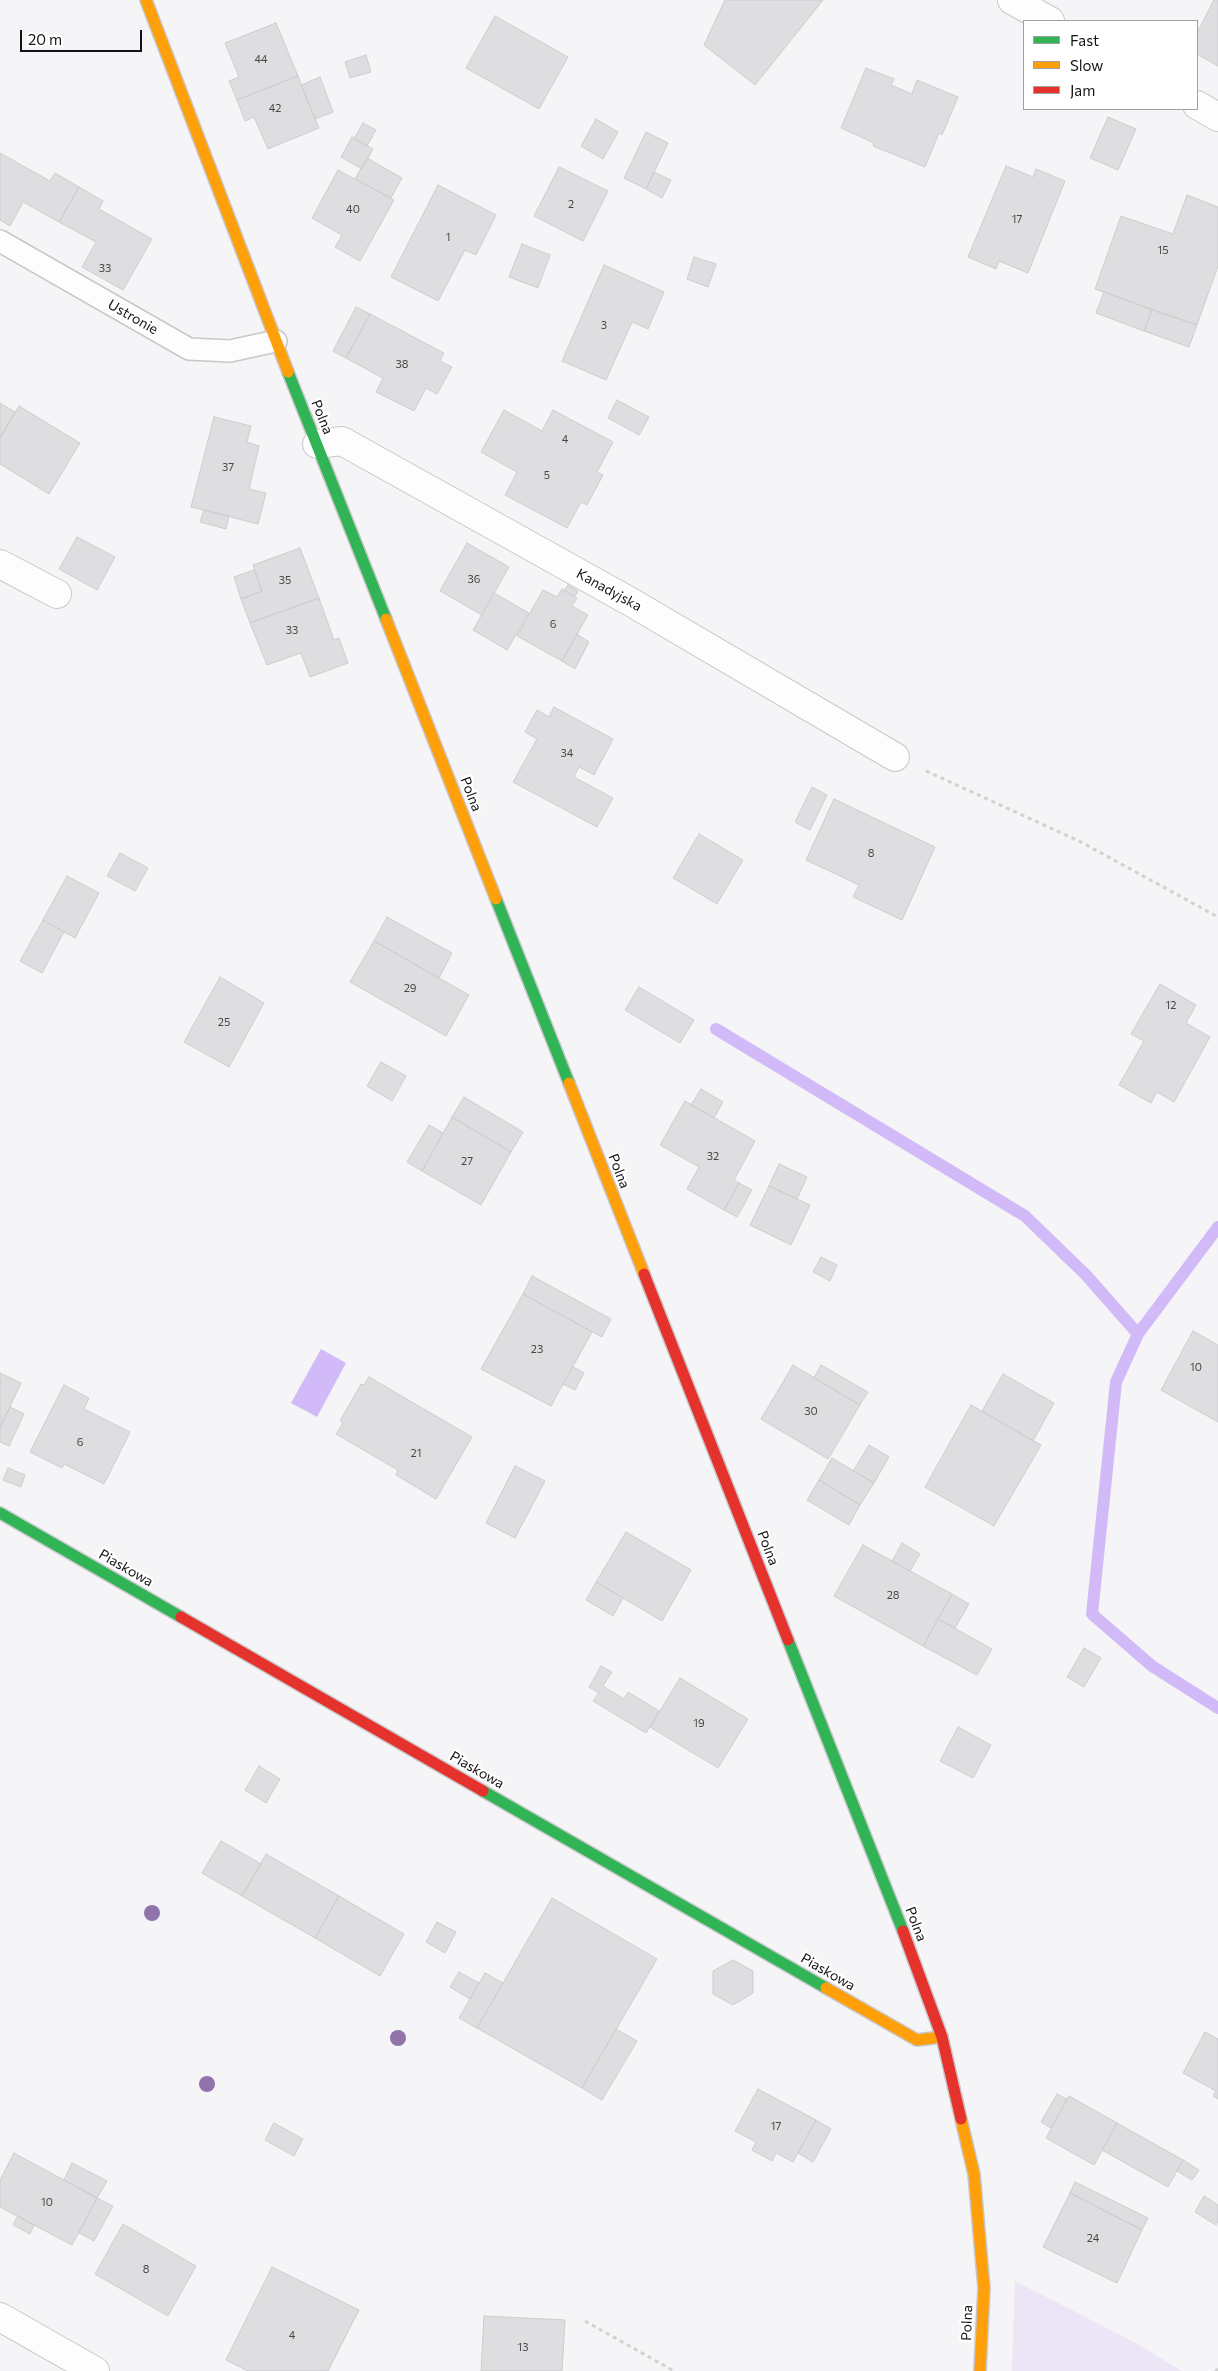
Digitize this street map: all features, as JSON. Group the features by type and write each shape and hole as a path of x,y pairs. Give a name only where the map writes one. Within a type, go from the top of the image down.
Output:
{"street":[{"name":"Polna","path":"146,0 276,341 893,1906 942,2037 974,2174 984,2288 980,2371"},
{"path":"1012,0 1048,20"},
{"path":"1198,105 1218,116"},
{"name":"Kanadyjska","path":"317,444 342,441 628,601 895,757"},
{"path":"0,564 57,594"},
{"name":"Piaskowa","path":"0,1513 917,2040 942,2037"},
{"path":"0,2316 67,2364 95,2371"}],"lane":[{"name":"Ustronie","path":"0,241 189,349 230,351 276,341"}],"path":[{"path":"895,757 1081,842 1218,917"},
{"path":"585,2321 674,2371"}],"shaded area":[{"path":"321,1349 346,1363 317,1417 291,1403"},
{"path":"1015,2281 1134,2342 1182,2371 1012,2371"}],"building":[{"path":"725,0 823,0 755,85 704,45"},
{"path":"1214,0 1218,0 1218,66 1198,55 1198,31"},
{"path":"495,16 568,57 539,109 466,68"},
{"path":"276,23 298,76 237,100 229,81 239,77 225,43"},
{"path":"366,55 371,72 350,78 345,62"},
{"path":"866,68 894,79 891,85 912,94 917,80 958,97 942,135 939,133 925,167 873,146 874,143 841,128"},
{"path":"298,76 319,128 268,149 254,117 245,121 237,100"},
{"path":"320,77 333,112 315,119 301,85"},
{"path":"1108,117 1136,129 1118,170 1090,158"},
{"path":"596,119 618,132 603,159 581,146"},
{"path":"363,123 376,130 367,146 354,139"},
{"path":"646,132 668,143 646,189 624,178"},
{"path":"352,137 373,149 362,169 341,157"},
{"path":"0,153 50,181 55,173 79,187 59,222 23,202 10,226 0,220"},
{"path":"367,158 402,178 391,198 355,179"},
{"path":"1006,166 1033,177 1036,169 1065,181 1028,273 999,261 996,269 968,257"},
{"path":"559,167 608,191 583,241 534,216"},
{"path":"338,170 394,200 360,261 335,247 342,235 312,218"},
{"path":"654,172 671,180 662,198 646,189"},
{"path":"438,185 496,215 476,255 465,250 438,301 391,277"},
{"path":"79,187 103,201 99,209 152,239 123,290 82,267 96,242 59,222"},
{"path":"1187,195 1218,207 1218,266 1197,325 1095,289 1121,216 1173,234"},
{"path":"522,244 550,255 538,288 509,277"},
{"path":"694,257 716,264 708,287 687,279"},
{"path":"604,265 664,292 648,329 632,322 606,380 562,361"},
{"path":"1104,292 1152,310 1144,331 1096,313"},
{"path":"356,307 370,314 346,358 333,351"},
{"path":"1152,310 1197,325 1189,347 1144,331"},
{"path":"370,314 444,353 440,361 452,367 437,394 426,388 414,411 376,392 383,378 346,358"},
{"path":"617,400 649,417 639,435 608,418"},
{"path":"0,403 15,412 0,438"},
{"path":"19,406 80,443 49,494 0,464 0,438"},
{"path":"504,410 542,431 553,410 613,442 597,472 603,475 587,505 581,502 567,528 505,495 517,472 481,452"},
{"path":"214,417 251,426 247,442 259,446 249,489 266,493 258,524 191,507"},
{"path":"204,510 229,516 226,529 200,522"},
{"path":"77,537 115,557 97,590 59,569"},
{"path":"467,543 509,567 482,615 440,591"},
{"path":"300,548 319,598 250,623 241,599 262,591 253,565"},
{"path":"254,570 262,591 241,599 234,577"},
{"path":"568,585 578,591 575,596 564,591"},
{"path":"562,589 577,598 572,606 588,615 562,661 517,636 543,590 557,597"},
{"path":"494,593 529,613 507,650 473,630"},
{"path":"319,598 334,640 339,638 348,663 310,677 301,653 267,665 250,623"},
{"path":"577,634 589,642 575,669 562,661"},
{"path":"554,707 613,739 594,775 579,767 574,777 613,798 597,827 513,782 537,739 525,732 537,710 549,717"},
{"path":"812,787 827,795 810,830 795,822"},
{"path":"834,799 935,847 902,920 853,897 859,885 806,860"},
{"path":"699,834 743,860 717,904 673,878"},
{"path":"120,853 148,868 135,891 107,876"},
{"path":"67,876 99,893 75,938 43,920"},
{"path":"387,917 452,953 439,978 374,941"},
{"path":"43,920 64,932 42,973 20,961"},
{"path":"374,941 469,995 446,1036 350,982"},
{"path":"220,977 264,1003 229,1067 184,1042"},
{"path":"1160,984 1196,1005 1186,1023 1210,1037 1174,1102 1157,1092 1151,1103 1119,1085 1144,1041 1131,1034"},
{"path":"639,987 694,1020 680,1043 625,1010"},
{"path":"381,1062 406,1076 392,1101 367,1086"},
{"path":"701,1089 723,1102 714,1118 691,1105"},
{"path":"464,1097 523,1132 511,1152 452,1117"},
{"path":"685,1101 755,1141 734,1180 739,1183 724,1210 687,1189 699,1167 660,1145"},
{"path":"452,1117 511,1152 481,1205 422,1171"},
{"path":"429,1125 443,1133 422,1171 407,1162"},
{"path":"779,1164 807,1177 797,1199 769,1186"},
{"path":"739,1183 752,1190 737,1217 724,1210"},
{"path":"769,1186 810,1205 791,1245 750,1225"},
{"path":"821,1257 837,1265 830,1281 813,1272"},
{"path":"532,1276 611,1319 602,1337 523,1294"},
{"path":"523,1294 592,1332 551,1406 481,1369"},
{"path":"1193,1331 1218,1345 1218,1422 1161,1390"},
{"path":"793,1365 860,1405 828,1459 761,1419"},
{"path":"821,1365 868,1392 860,1405 814,1378"},
{"path":"573,1367 584,1373 575,1390 563,1384"},
{"path":"0,1373 21,1383 0,1428"},
{"path":"1003,1374 1054,1403 1033,1441 982,1411"},
{"path":"369,1377 472,1437 436,1499 396,1475 398,1470 336,1434 343,1423 340,1421 361,1384 364,1385"},
{"path":"64,1385 89,1398 84,1409 130,1432 104,1484 64,1464 62,1468 30,1452"},
{"path":"971,1405 1041,1445 994,1526 925,1487"},
{"path":"10,1407 24,1414 9,1446 0,1442 0,1428"},
{"path":"869,1445 889,1457 874,1483 853,1471"},
{"path":"832,1458 874,1483 860,1505 819,1480"},
{"path":"515,1466 545,1481 515,1538 486,1523"},
{"path":"8,1468 25,1475 21,1487 3,1480"},
{"path":"819,1480 860,1505 849,1525 807,1500"},
{"path":"626,1532 691,1570 662,1621 596,1582"},
{"path":"902,1543 920,1554 910,1571 892,1561"},
{"path":"863,1545 952,1594 923,1646 834,1596"},
{"path":"596,1582 623,1598 613,1616 586,1600"},
{"path":"952,1594 969,1604 955,1628 938,1619"},
{"path":"938,1619 992,1649 977,1675 923,1646"},
{"path":"1084,1648 1101,1658 1084,1687 1067,1677"},
{"path":"601,1666 612,1672 603,1686 624,1699 628,1692 659,1711 646,1733 593,1701 599,1693 589,1687"},
{"path":"680,1678 748,1719 718,1768 650,1727"},
{"path":"958,1727 991,1745 973,1778 940,1761"},
{"path":"259,1766 280,1779 266,1803 245,1790"},
{"path":"221,1841 261,1864 242,1896 202,1873"},
{"path":"266,1854 339,1896 315,1938 242,1896"},
{"path":"339,1896 404,1934 380,1976 315,1938"},
{"path":"552,1898 657,1959 582,2088 477,2028"},
{"path":"437,1922 456,1932 445,1953 426,1942"},
{"path":"733,1960 753,1971 753,1993 733,2005 713,1994 713,1971"},
{"path":"459,1972 479,1983 470,1999 450,1987"},
{"path":"485,1973 503,1983 477,2028 459,2018"},
{"path":"616,2029 637,2041 602,2100 582,2088"},
{"path":"1205,2032 1218,2039 1218,2099 1213,2096 1216,2091 1183,2073"},
{"path":"758,2089 816,2120 793,2162 776,2153 772,2161 752,2150 756,2142 735,2131"},
{"path":"1057,2094 1067,2099 1051,2128 1041,2122"},
{"path":"1069,2096 1117,2123 1094,2165 1046,2138"},
{"path":"816,2120 831,2129 813,2162 798,2153"},
{"path":"274,2123 303,2139 294,2156 265,2140"},
{"path":"1117,2123 1183,2160 1168,2187 1102,2150"},
{"path":"14,2153 97,2198 72,2245 0,2207 0,2180"},
{"path":"1183,2160 1199,2170 1192,2180 1177,2171"},
{"path":"72,2163 107,2181 97,2198 64,2180"},
{"path":"1075,2182 1148,2218 1142,2230 1070,2193"},
{"path":"1070,2193 1142,2230 1117,2283 1043,2247"},
{"path":"1204,2196 1218,2205 1218,2222 1216,2225 1195,2212"},
{"path":"97,2198 113,2206 94,2241 79,2233"},
{"path":"18,2216 34,2225 30,2234 13,2225"},
{"path":"123,2224 196,2266 168,2316 95,2274"},
{"path":"272,2267 359,2310 328,2371 248,2371 226,2360"},
{"path":"484,2316 565,2320 562,2371 481,2371"}],"waterway":[{"path":"716,1029 1025,1216 1086,1275 1138,1334"},
{"path":"1218,1227 1138,1334 1116,1382 1092,1614 1152,1666 1218,1708"}],"traffic: fast":[{"path":"288,372 386,619"},
{"path":"496,899 569,1083"},
{"path":"0,1513 181,1617"},
{"path":"788,1640 903,1931"},
{"path":"483,1791 826,1988"}],"traffic: slow":[{"path":"146,0 288,372"},
{"path":"386,619 496,899"},
{"path":"569,1083 644,1274"},
{"path":"826,1988 917,2040 942,2037"},
{"path":"961,2119 974,2174 984,2288 980,2371"}],"traffic: jam":[{"path":"644,1274 788,1640"},
{"path":"181,1617 483,1791"},
{"path":"903,1931 942,2037 961,2119"}]}
